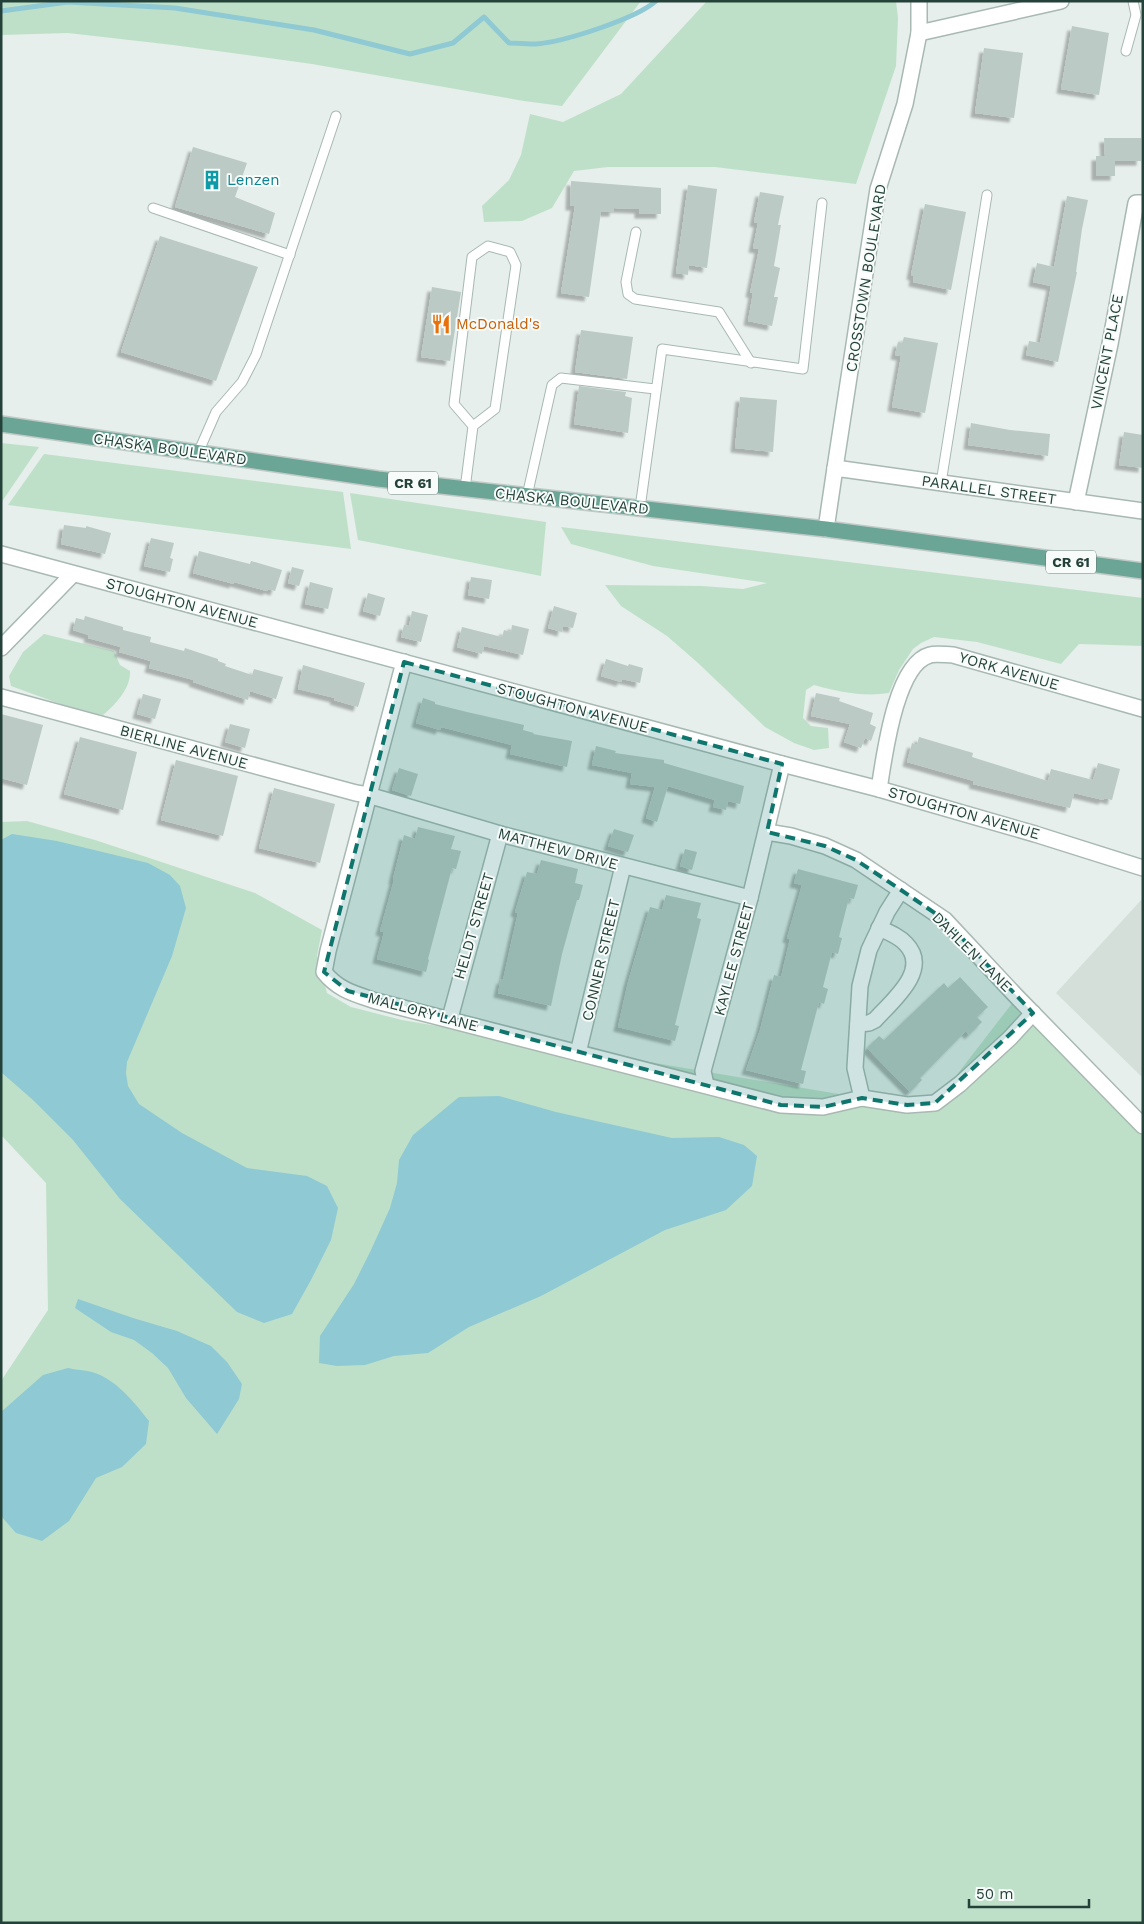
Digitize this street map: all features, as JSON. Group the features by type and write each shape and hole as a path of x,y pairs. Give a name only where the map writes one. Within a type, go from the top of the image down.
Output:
{"main road":[{"name":"CHASKA BOULEVARD","path":"1,424 378,479 826,530 1143,571"}],"street":[{"name":"CROSSTOWN BOULEVARD","path":"826,530 878,189 905,104 919,34 919,1"},
{"path":"919,34 1061,1"},
{"name":"VINCENT PLACE","path":"1076,502 1139,203"},
{"name":"PARALLEL STREET","path":"835,468 1143,511"},
{"name":"STOUGHTON AVENUE","path":"1,554 879,789 1035,834 1143,868"},
{"path":"1,648 74,574"},
{"name":"YORK AVENUE","path":"879,789 890,722 902,689 914,665 929,655 953,655 1143,708"},
{"path":"368,795 404,662"},
{"name":"BIERLINE AVENUE","path":"1,698 368,795"},
{"name":"KAYLEE STREET","path":"706,1085 704,1071 767,832 782,764"},
{"name":"MATTHEW DRIVE","path":"368,795 500,834 750,898"},
{"name":"MALLORY LANE","path":"368,795 324,972 332,982 348,991 376,1000 781,1105 823,1107 862,1098"},
{"name":"DAHLEN LANE","path":"767,832 791,836 825,846 856,860 945,920 1143,1126"},
{"name":"HELDT STREET","path":"450,1018 500,834"},
{"name":"CONNER STREET","path":"578,1053 623,866"},
{"path":"902,890 879,928 869,950 860,986 855,1068 862,1098 907,1105 935,1103 982,1064 1033,1013"},
{"path":"858,1024 869,1023 875,1020 909,980 915,970 915,960 907,944 879,928"}],"lane":[{"path":"1126,50 1136,15 1133,1"},
{"path":"198,453 216,412 242,382 256,355 336,116"},
{"path":"941,483 987,195"},
{"path":"640,508 662,349 803,369 822,203"},
{"path":"153,208 290,255"},
{"path":"636,232 626,282 628,294 635,299 719,312 751,363"},
{"path":"465,488 473,426 495,409 516,265 510,252 488,246 472,256 454,404 473,426"},
{"path":"527,496 552,386 561,378 655,389"}],"highlighted area":[{"path":"404,662 782,764 767,832 825,846 856,860 901,890 945,920 1033,1013 935,1103 907,1105 862,1098 823,1107 781,1105 348,991 324,972"}],"shaded area":[{"path":"1143,898 1143,1078 1056,993"}],"green space":[{"path":"1,1 641,1 562,106 312,64 173,45 68,33 1,35"},
{"path":"707,1 896,1 898,18 896,66 856,184 715,167 608,167 574,171 552,208 522,221 484,222 482,206 509,180 521,155 530,114 563,122 621,94"},
{"path":"1,443 39,447 1,503"},
{"path":"44,454 343,492 351,549 8,505"},
{"path":"350,493 546,522 541,576 358,540"},
{"path":"561,527 1143,598 1143,646 1079,644 1061,664 977,642 934,637 913,649 899,670 889,693 852,693 814,685 806,690 803,718 811,726 828,728 829,748 814,750 794,743 765,727 667,636 621,606 605,585 702,586 743,589 767,583 653,566 571,544"},
{"path":"44,634 114,651 120,665 130,671 128,684 118,701 103,715 82,712 11,686 9,676 23,652"},
{"path":"27,821 95,840 255,893 322,930 317,956 327,993 351,1007 402,1020 862,1098 935,1103 1017,997 1143,1130 1143,1923 1,1923 1,1381 48,1310 46,1183 1,1135 1,822"}],"water":[{"path":"12,834 57,841 148,863 170,875 180,886 186,908 172,956 127,1062 128,1086 139,1104 182,1133 247,1168 307,1176 327,1186 338,1208 331,1240 292,1314 264,1323 237,1312 120,1199 73,1140 33,1100 1,1072 1,840"},
{"path":"499,1096 556,1112 672,1138 719,1137 744,1145 757,1156 752,1186 726,1210 665,1230 541,1296 469,1327 428,1353 394,1356 365,1365 337,1366 319,1363 320,1336 354,1284 371,1250 390,1208 397,1183 399,1160 413,1135 459,1097"},
{"path":"78,1299 177,1331 211,1346 227,1362 242,1384 239,1399 217,1434 186,1398 168,1368 134,1340 111,1332 75,1308"},
{"path":"68,1368 101,1375 124,1392 149,1421 146,1444 122,1467 96,1478 69,1521 42,1541 16,1533 1,1516 1,1412 43,1375"}],"building":[{"path":"1072,26 1109,33 1099,95 1061,89"},
{"path":"984,48 1023,53 1014,118 975,113"},
{"path":"1104,138 1141,138 1141,161 1115,161 1115,176 1096,176 1096,156 1105,156"},
{"name":"Lenzen","path":"193,147 247,163 235,197 275,213 269,234 175,207"},
{"path":"571,181 661,188 661,214 639,214 639,209 614,208 614,212 601,212 589,297 561,293 575,206 570,206"},
{"path":"688,185 717,189 707,268 689,265 688,275 676,273"},
{"path":"760,192 784,196 778,225 781,225 774,266 780,268 774,297 778,297 772,326 748,321 753,293 750,293 759,249 753,248 758,223 754,222"},
{"path":"1067,196 1088,200 1082,229 1077,272 1058,362 1026,355 1029,341 1040,343 1051,286 1033,282 1037,263 1054,267"},
{"path":"925,204 966,212 951,290 913,282 914,276 911,275"},
{"path":"160,236 258,267 216,381 121,352"},
{"name":"McDonald's","path":"432,287 461,292 450,361 421,357"},
{"path":"581,330 633,337 627,379 575,372"},
{"path":"904,337 938,343 925,413 892,407 901,356 895,355 898,342 902,343"},
{"path":"579,386 626,392 625,396 632,398 628,433 574,424"},
{"path":"740,397 777,400 773,452 735,448"},
{"path":"971,423 1010,430 1050,434 1048,456 968,445"},
{"path":"1124,432 1143,435 1143,468 1119,465"},
{"path":"64,525 86,528 86,526 111,533 105,554 61,544"},
{"path":"151,538 174,543 170,558 173,559 170,572 144,566"},
{"path":"199,551 250,564 251,561 282,570 275,591 268,589 267,591 234,582 234,584 193,573"},
{"path":"292,567 304,570 299,586 288,583"},
{"path":"471,577 492,580 489,599 468,595"},
{"path":"310,582 333,588 328,609 305,604"},
{"path":"368,593 385,598 380,616 363,611"},
{"path":"554,606 577,613 573,628 563,626 562,632 548,628"},
{"path":"412,611 428,615 421,642 401,637 404,625 409,626"},
{"path":"85,616 123,627 123,630 151,637 150,642 184,651 185,648 218,659 218,661 226,664 225,666 252,675 254,669 283,677 276,699 250,691 248,700 193,682 194,680 149,668 151,661 119,652 121,647 88,638 89,635 73,630 76,618 84,620"},
{"path":"512,625 529,629 523,655 484,646 482,654 457,647 462,627 502,637 504,630 511,632"},
{"path":"606,659 628,666 629,664 643,668 640,683 622,679 621,682 601,676"},
{"path":"303,665 365,683 358,707 334,700 335,698 298,689"},
{"path":"816,693 840,698 839,701 873,713 870,724 876,727 871,741 865,738 861,748 844,742 850,724 811,716"},
{"path":"143,694 161,699 155,719 137,714"},
{"path":"423,698 435,702 435,704 524,725 523,730 533,734 572,741 567,767 510,754 512,745 441,727 440,730 416,723"},
{"path":"1,714 43,725 27,785 1,778"},
{"path":"230,724 250,729 245,748 225,742"},
{"path":"80,737 137,752 123,810 64,794"},
{"path":"919,737 973,753 972,757 1048,781 1051,769 1093,780 1098,763 1120,769 1112,800 1104,798 1103,800 1074,793 1070,808 973,784 974,781 907,762 912,743 917,745"},
{"path":"596,746 616,751 615,753 664,760 664,763 744,786 740,804 728,801 726,810 713,807 715,800 668,786 657,822 646,818 655,787 630,784 632,773 592,765"},
{"path":"176,760 238,776 223,836 161,820"},
{"path":"399,768 418,774 411,796 392,790"},
{"path":"274,788 335,804 320,863 259,848"},
{"path":"418,827 455,836 451,849 461,851 456,869 452,868 426,972 377,959 384,932 380,931 404,835 415,839"},
{"path":"614,829 634,835 628,852 608,846"},
{"path":"685,849 697,852 692,870 680,866"},
{"path":"541,860 578,869 575,883 583,885 562,954 551,1006 498,993 501,979 503,980 518,913 515,912 527,872 537,874"},
{"path":"798,869 858,885 854,899 849,898 839,937 842,938 838,954 832,952 823,987 828,989 824,1004 819,1002 801,1070 806,1071 803,1084 746,1070 760,1030 774,975 781,977 790,939 787,938 802,885 794,883"},
{"path":"666,895 701,903 697,918 701,919 675,1025 679,1026 675,1041 618,1027 628,982 650,907 662,910"},
{"path":"960,977 988,1007 977,1017 982,1022 969,1035 966,1031 920,1078 922,1080 910,1092 867,1048 879,1036 884,1040 944,983 948,988"}],"waterway":[{"path":"1,11 68,2 175,8 314,30 410,54 453,43 484,17 509,43 536,44 563,39 616,22 633,15 656,1"}],"place":[{"name":"Lenzen","path":"212,180"},
{"name":"McDonald's","path":"441,324"}]}
